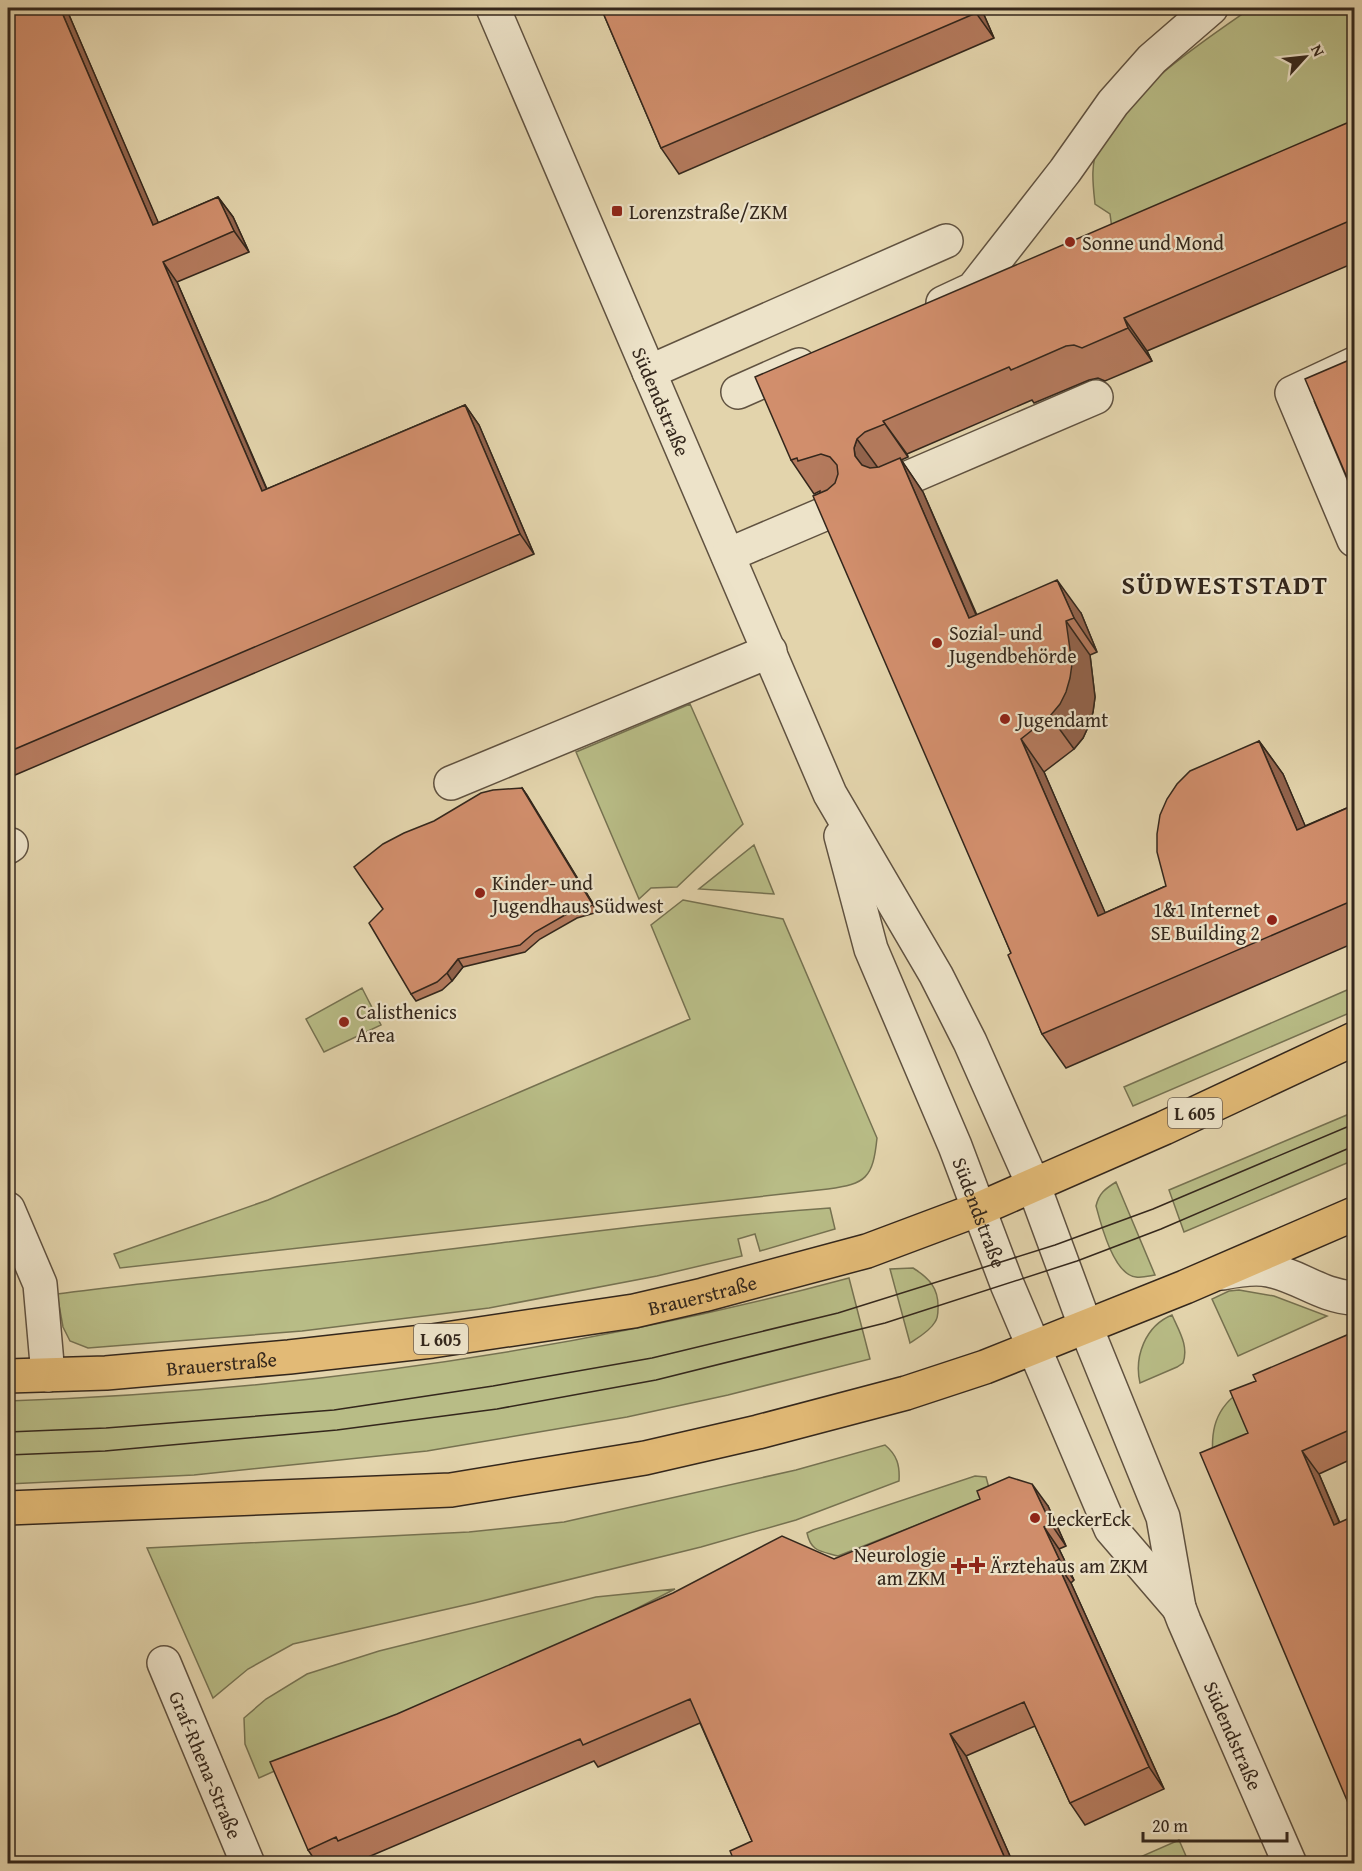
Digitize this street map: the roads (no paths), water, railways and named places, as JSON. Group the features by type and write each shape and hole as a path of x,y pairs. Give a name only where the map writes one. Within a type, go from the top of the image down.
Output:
{"main road":[{"name":"Brauerstraße","path":"8,1376 106,1372 289,1357 432,1341 634,1311 703,1295 867,1251 979,1209 1164,1128 1354,1039"},
{"path":"8,1508 452,1490 645,1458 906,1393 985,1367 1354,1214"}],"street":[{"name":"Südendstraße","path":"493,8 830,794 936,975 970,1042 1033,1184 1085,1325 1163,1517 1179,1608 1290,1863"},
{"path":"920,313 974,289 1065,171 1113,103 1152,59 1211,8"},
{"path":"649,372 946,241"},
{"path":"738,392 822,355"},
{"path":"1354,364 1292,393 1354,540"},
{"path":"896,483 1096,398"},
{"path":"728,555 843,506"},
{"path":"452,783 770,651"},
{"name":"Südendstraße","path":"830,794 871,949 955,1146 1006,1284 1111,1529 1179,1608"},
{"path":"8,1209 40,1284 48,1375"},
{"path":"1211,1275 1240,1269 1268,1270 1288,1276 1328,1294 1354,1298"},
{"name":"Graf-Rhena-Straße","path":"164,1663 248,1863"}],"tram line":[{"path":"8,1432 106,1428 334,1410 493,1386 652,1358 838,1313 1055,1245 1153,1209 1354,1124"},
{"path":"8,1455 105,1451 337,1430 497,1409 656,1380 885,1323 1077,1261 1161,1229 1354,1146"}],"place":[{"name":"Lorenzstraße/ZKM","path":"617,211"},
{"name":"Sonne und Mond","path":"1070,242"},
{"name":"Sozial- und Jugendbehörde","path":"937,643"},
{"name":"Jugendamt","path":"1005,719"},
{"name":"Kinder- und Jugendhaus Südwest","path":"480,893"},
{"name":"1&1 Internet SE Building 2","path":"1272,920"},
{"name":"Calisthenics Area","path":"344,1022"},
{"name":"LeckerEck","path":"1035,1518"},
{"name":"Ärztehaus am ZKM","path":"977,1565"},
{"name":"Neurologie am ZKM","path":"959,1566"}],"district":[{"name":"SÜDWESTSTADT","path":"1225,584"}]}
